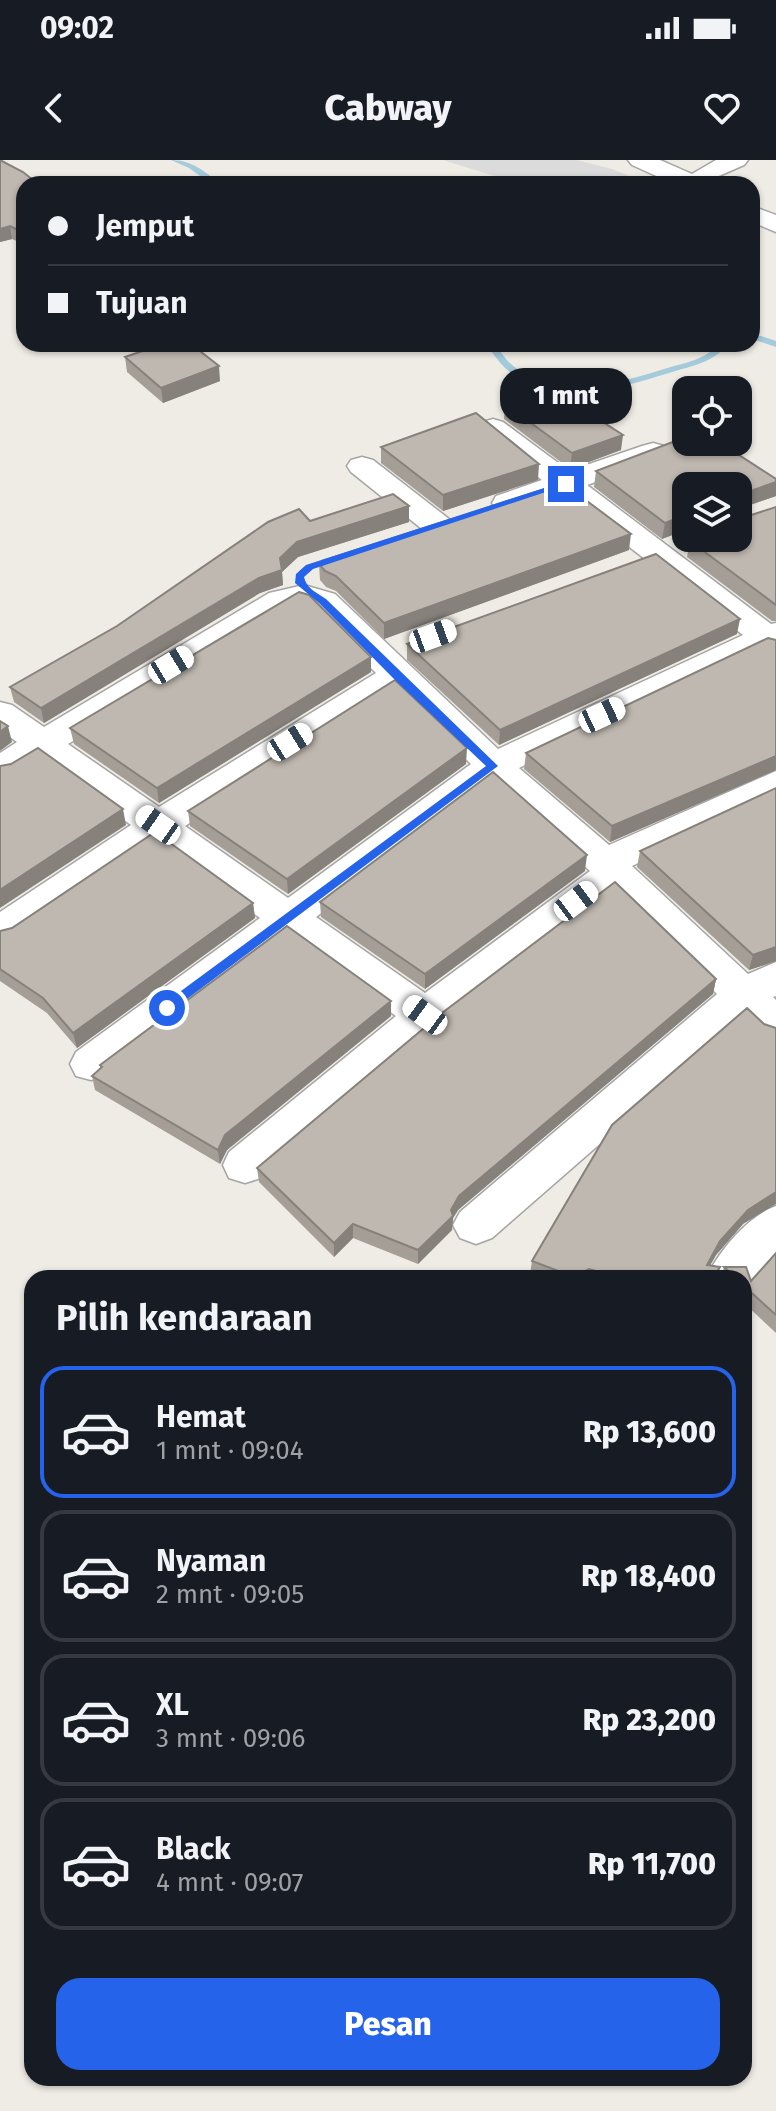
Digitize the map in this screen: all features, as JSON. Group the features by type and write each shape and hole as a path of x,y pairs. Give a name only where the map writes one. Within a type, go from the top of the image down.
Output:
{"street":[{"path":"640,160 686,176"},
{"path":"706,176 736,160"},
{"path":"91,1064 492,766 773,638 493,428"},
{"path":"362,466 449,522 566,484 672,444"},
{"path":"0,769 294,593 310,580 323,601 393,659 492,766 609,868 759,986 776,1025"},
{"path":"0,931 158,825 393,659"},
{"path":"0,713 425,1015"},
{"path":"245,1165 425,1015 609,868 776,783"},
{"path":"476,1225 759,986"},
{"path":"736,1270 776,1225"}],"shaded area":[{"path":"443,160 577,160 629,176 494,176"}],"building":[{"path":"0,160 28,176 16,176 16,229 10,226 0,229"},
{"path":"140,352 201,352 219,366 161,388 125,357"},
{"path":"553,390 623,435 572,453 505,404"},
{"path":"476,413 539,464 443,495 381,447"},
{"path":"672,442 672,456 741,456 776,479 776,482 752,490 752,472 672,472 672,520 665,523 596,471"},
{"path":"563,483 631,534 384,623 336,576 319,564 322,561"},
{"path":"393,494 409,506 297,542 280,558 282,570 259,578 41,708 10,687 117,626 268,522 299,509 310,521"},
{"path":"776,507 776,605 705,552 752,552 752,515"},
{"path":"656,554 740,619 500,730 407,644"},
{"path":"299,592 309,595 371,657 157,788 70,728"},
{"path":"768,638 776,640 776,756 612,826 526,753"},
{"path":"395,680 467,748 287,879 188,811"},
{"path":"0,721 8,726 0,732"},
{"path":"38,748 123,809 0,890 0,766 11,764"},
{"path":"493,772 587,855 425,974 320,902"},
{"path":"776,788 776,947 753,955 640,851"},
{"path":"155,832 253,903 73,1033 43,998 0,969 0,931 12,928"},
{"path":"615,882 716,979 459,1196 451,1210 453,1216 418,1250 353,1224 334,1243 257,1168 442,1013"},
{"path":"287,926 391,1001 225,1135 218,1150 92,1076 102,1067 100,1065"},
{"path":"747,1008 764,1024 776,1028 776,1192 748,1210 720,1241 707,1265 720,1267 718,1270 556,1270 532,1261 612,1125"},
{"path":"776,1253 776,1315 752,1293 752,1280"},
{"path":"724,1267 746,1267 747,1270 727,1270"}],"waterway":[{"path":"175,160 192,166 205,176"},
{"path":"760,339 776,344"},
{"path":"496,352 507,365 527,379 549,387 572,389 622,384 692,364 716,352"}],"route":[{"path":"167,1008 492,766 396,676 323,601 310,593 300,583 299,576 310,567 566,484"}]}
